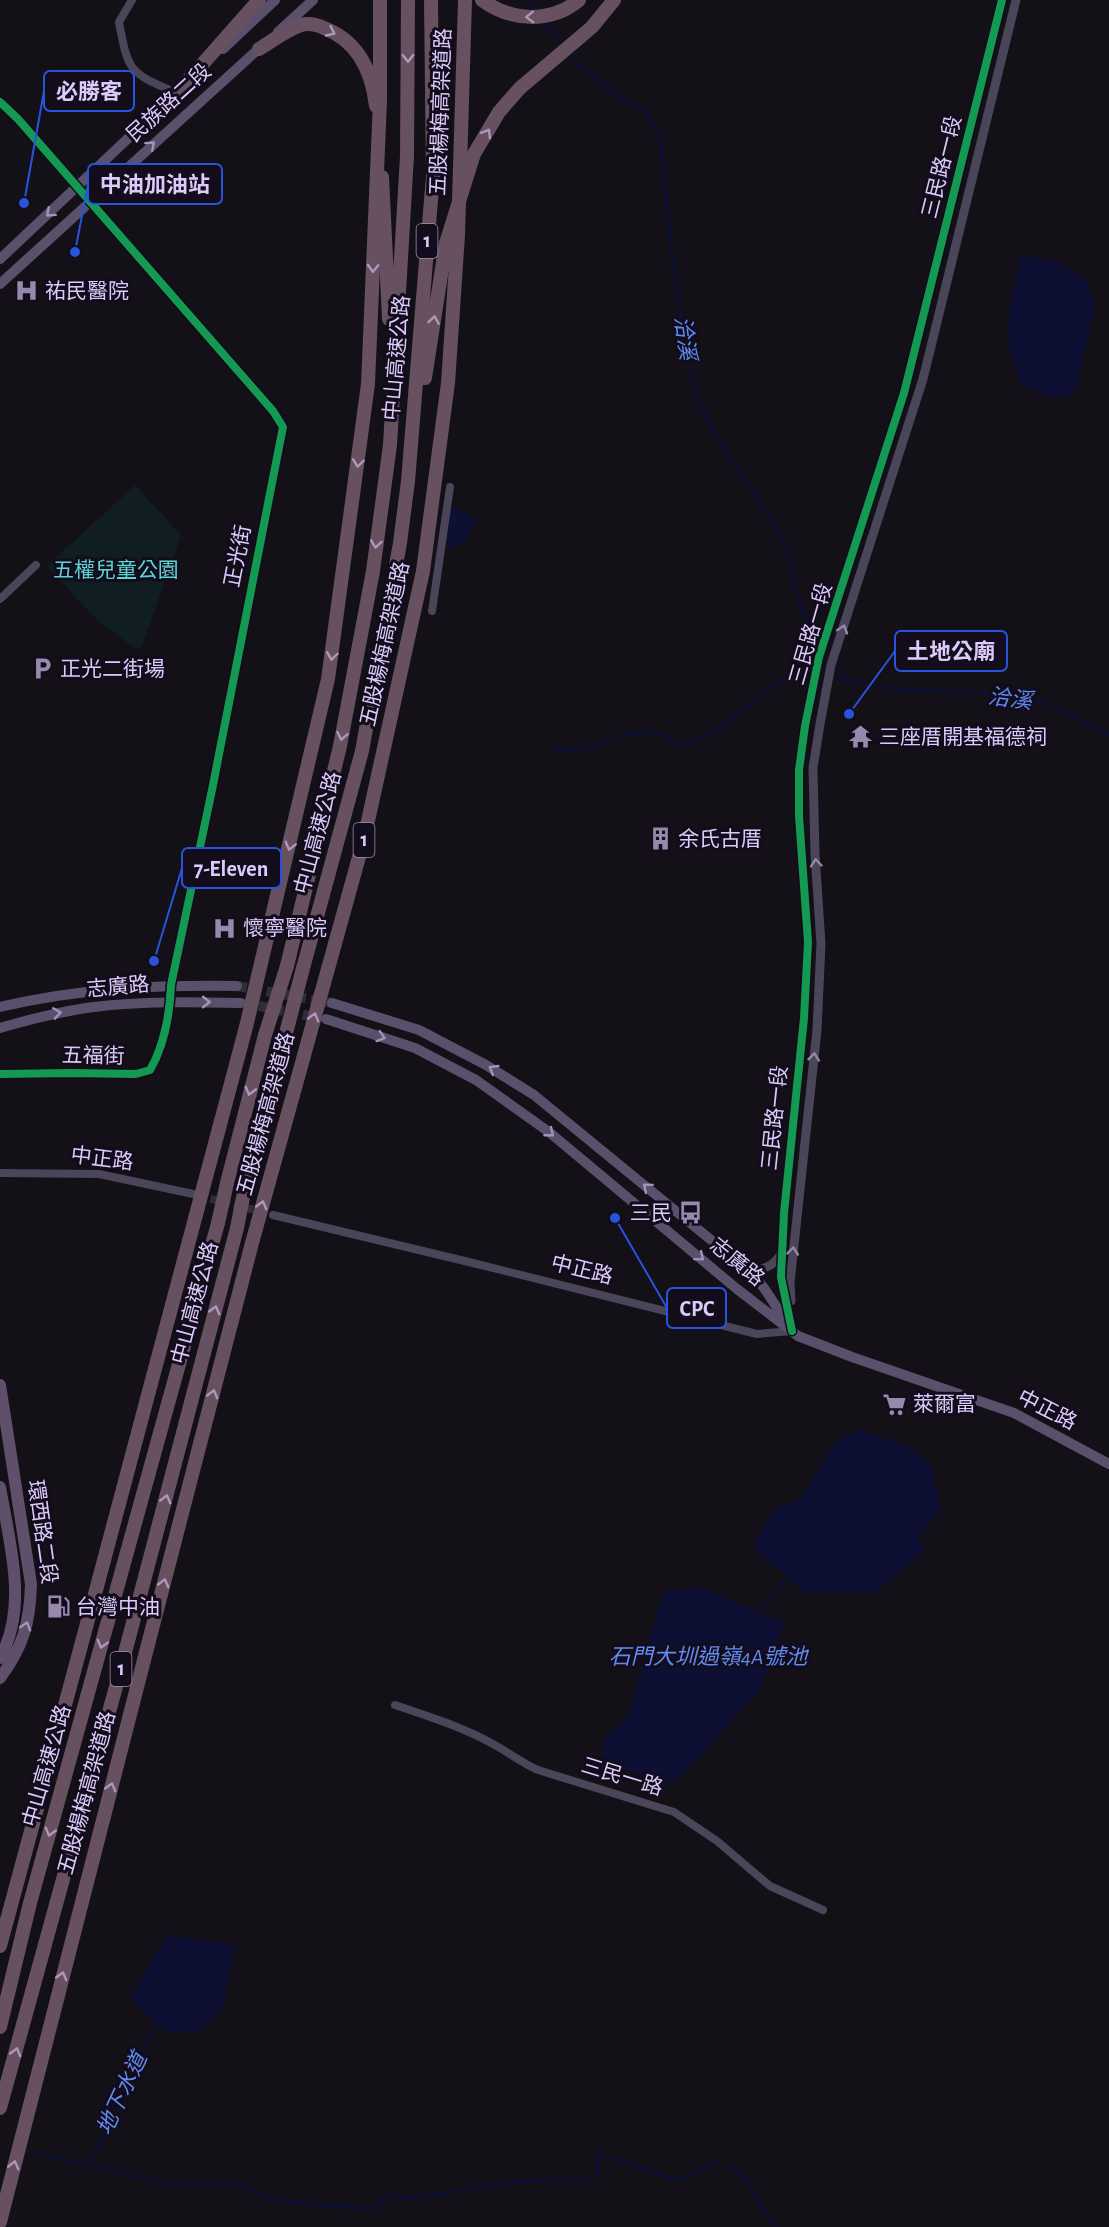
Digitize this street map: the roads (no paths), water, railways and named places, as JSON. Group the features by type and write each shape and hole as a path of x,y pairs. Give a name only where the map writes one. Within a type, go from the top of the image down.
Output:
{"highway":[{"path":"180,88 259,0"},
{"path":"378,0 378,117 389,296 390,444"},
{"name":"五股楊梅高架道路","path":"0,1946 246,1027 328,679 368,384 380,101 378,0"},
{"name":"中山高速公路","path":"0,2027 30,1903 218,1223 265,1035 287,966 340,746 373,571 390,444 407,156 408,0"},
{"name":"中山高速公路","path":"0,2108 117,1683 237,1228 245,1187 362,751 400,543 408,481 432,176 431,0"},
{"name":"五股楊梅高架道路","path":"0,2222 252,1243 364,839 423,571 448,372 458,235 465,0"},
{"path":"482,0 496,10 521,18 547,16 571,7 579,0"},
{"path":"408,481 446,243 474,154 499,112 520,88 592,27 614,0"},
{"path":"260,48 302,25 316,25 336,33 354,46 374,90 378,117"}],"main road":[{"name":"民族路二段","path":"0,259 276,0"},
{"name":"民族路二段","path":"0,284 313,0"},
{"name":"志廣路","path":"0,1007 102,989 171,985 237,987"},
{"name":"志廣路","path":"0,1028 46,1015 95,1007 171,1002 241,1002"},
{"name":"志廣路","path":"332,1003 419,1030 486,1065 534,1095 749,1271 764,1288 792,1330"},
{"name":"志廣路","path":"326,1019 415,1048 476,1080 540,1125 738,1289 792,1330"},
{"name":"中正路","path":"792,1330 798,1336 846,1355 1014,1413 1109,1464"},
{"name":"環西路二段","path":"0,1385 32,1584 31,1613 25,1633 10,1665 0,1678"},
{"name":"環西路二段","path":"0,1486 16,1599 10,1636 0,1658"}],"street":[{"path":"132,0 119,22 125,56 133,71 148,81 180,88"},
{"name":"三民路一段","path":"792,1330 781,1277 784,1213 804,1018 808,942 799,816 799,770 805,726 819,657 904,393 1002,0"},
{"name":"三民路一段","path":"792,1330 790,1283 817,1030 821,944 814,842 813,768 831,665 923,379 1016,0"},
{"name":"正光街","path":"0,102 18,119 273,411 282,427 212,790 171,985 171,1002"},
{"path":"432,611 450,487"},
{"path":"0,599 36,566"},
{"path":"819,657 831,665"},
{"name":"五福街","path":"0,1074 136,1074 150,1070 158,1056 171,1002"},
{"name":"中正路","path":"0,1173 99,1174 198,1195"},
{"name":"中正路","path":"273,1215 757,1334 792,1330"},
{"path":"749,1271 766,1269 777,1261 783,1252"},
{"name":"三民一路","path":"395,1705 454,1725 494,1744 524,1764 538,1770 674,1812 717,1841 770,1886 823,1910"}],"water":[{"path":"1021,255 1057,261 1086,280 1095,308 1077,383 1069,398 1049,397 1021,385 1008,343 1010,305"},
{"path":"451,507 460,509 475,521 464,541 451,548 445,547"},
{"name":"石門大圳過嶺4A號池","path":"861,1430 909,1447 930,1464 941,1508 918,1538 925,1549 875,1593 806,1593 752,1547 775,1508 800,1499 837,1441"},
{"name":"石門大圳過嶺4A號池","path":"700,1587 784,1623 761,1688 689,1768 666,1786 622,1768 611,1782 598,1775 604,1738 629,1715 663,1591"},
{"path":"168,1935 235,1945 223,2007 197,2032 166,2032 130,1998"}],"waterway":[{"name":"洽溪","path":"526,0 535,11"},
{"name":"洽溪","path":"544,22 562,44"},
{"name":"洽溪","path":"570,54 578,64 623,100 647,113 660,140 670,239 688,366 697,397 717,438 780,533 790,561 797,595 814,636"},
{"name":"洽溪","path":"839,668 849,681 898,689 981,693 1041,702 1109,734"},
{"path":"555,750 594,748 622,735 643,732 665,736 678,745 696,741 727,723 768,690 799,674"},
{"path":"837,678 847,681"},
{"name":"地下水道","path":"758,1612 788,1577"},
{"name":"地下水道","path":"89,2165 156,2022"},
{"path":"37,2153 162,2183 232,2183 244,2186 262,2196 286,2202 374,2209 384,2196 415,2198 518,2181 591,2180 598,2172 598,2153 673,2179 682,2179 717,2161"},
{"path":"726,2166 747,2179 765,2212 777,2227"}],"tunnel":[{"path":"237,986 332,1003"},
{"path":"244,1003 320,1018"},
{"path":"199,1196 263,1212"}],"place":[{"name":"必勝客","path":"24,203"},
{"name":"中油加油站","path":"75,252"},
{"name":"祐民醫院","path":"27,291"},
{"name":"正光二街場","path":"42,669"},
{"name":"土地公廟","path":"849,714"},
{"name":"三座厝開基福德祠","path":"861,737"},
{"name":"余氏古厝","path":"660,839"},
{"name":"懷寧醫院","path":"225,928"},
{"name":"7-Eleven","path":"154,961"},
{"name":"三民","path":"690,1213"},
{"name":"CPC","path":"615,1218"},
{"name":"萊爾富","path":"895,1404"},
{"name":"台灣中油","path":"58,1607"}],"park label":[{"name":"五權兒童公園","path":"116,570"}]}
